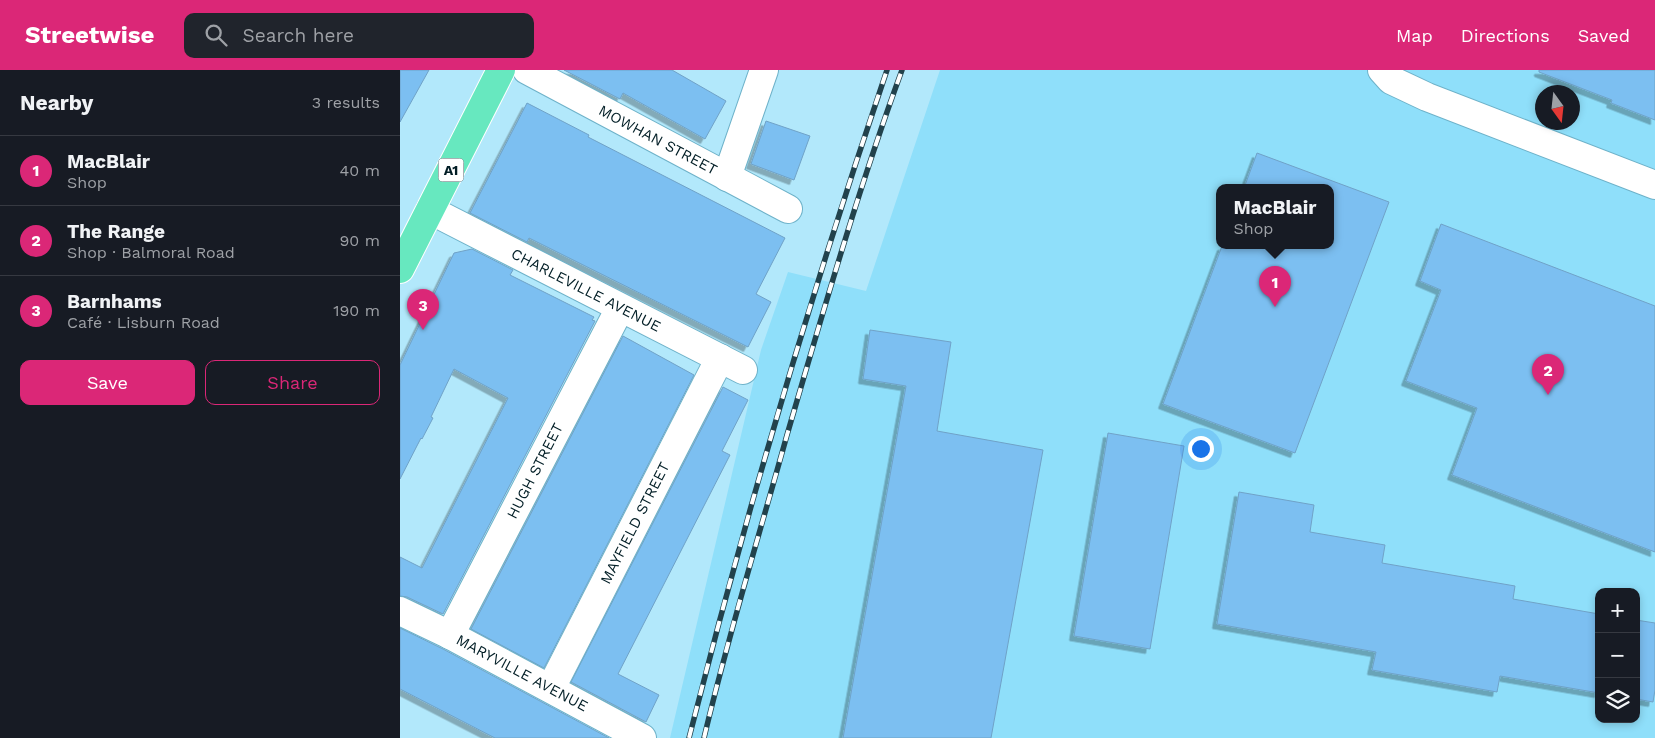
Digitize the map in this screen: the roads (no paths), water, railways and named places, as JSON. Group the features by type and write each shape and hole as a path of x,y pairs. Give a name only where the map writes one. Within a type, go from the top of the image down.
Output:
{"main road":[{"name":"A1","path":"400,269 501,70"}],"street":[{"name":"MOWHAN STREET","path":"527,70 788,209"},
{"path":"727,177 764,70"},
{"path":"1382,70 1391,80 1427,97 1655,186"},
{"name":"CHARLEVILLE AVENUE","path":"430,210 731,364"},
{"name":"HUGH STREET","path":"450,635 620,308"},
{"name":"MAYFIELD STREET","path":"551,688 731,364"},
{"name":"MARYVILLE AVENUE","path":"400,611 551,688 642,738"}],"railway":[{"path":"689,738 733,570 781,402 832,236 887,70"},
{"path":"704,738 733,624 814,343 856,206 902,70"}],"place":[{"name":"MacBlair","path":"1275,307"},
{"name":"Barnhams","path":"423,330"},
{"name":"The Range","path":"1548,395"}]}
